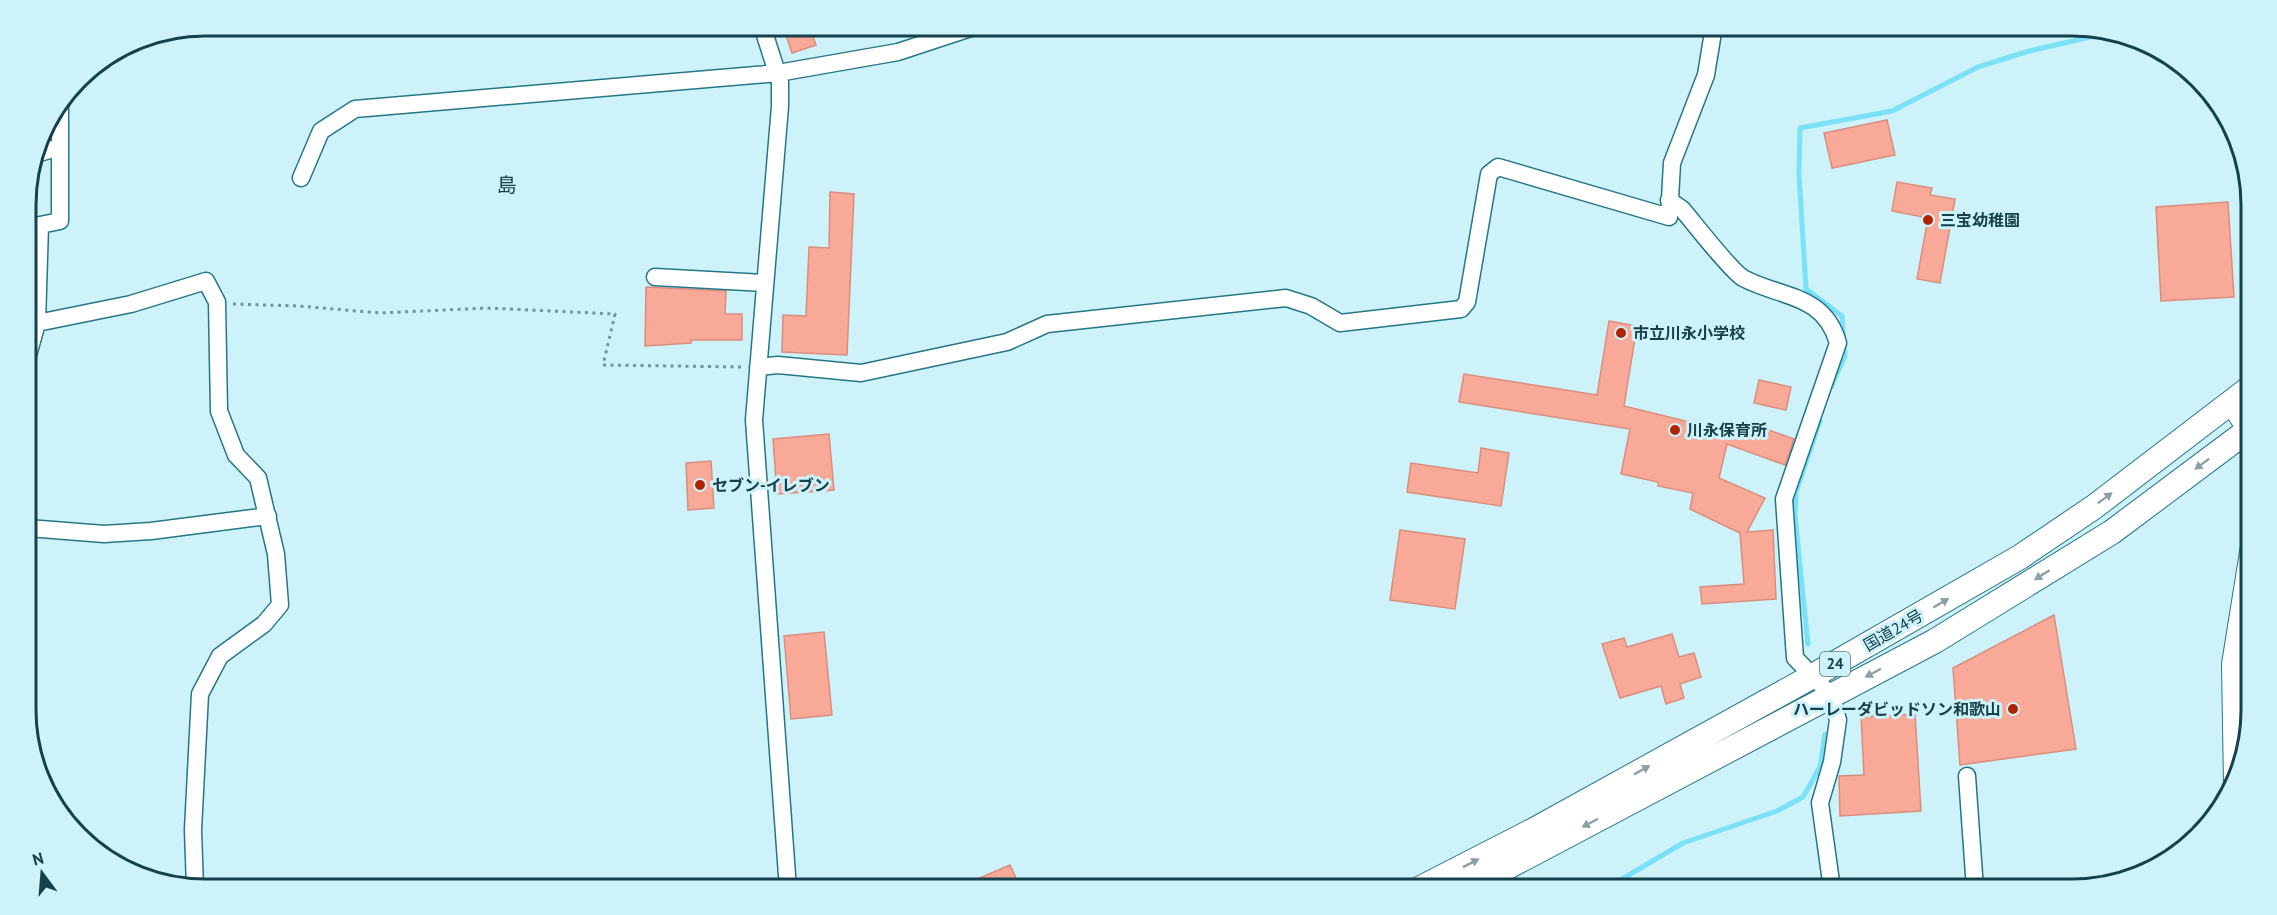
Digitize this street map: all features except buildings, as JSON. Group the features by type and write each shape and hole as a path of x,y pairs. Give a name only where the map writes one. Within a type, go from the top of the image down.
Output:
{"highway":[{"name":"国道24号","path":"1438,879 1534,830 1811,677 2020,557 2094,507 2241,396"},
{"name":"国道24号","path":"1485,879 1935,641 2112,532 2241,438"}],"main road":[{"path":"2231,404 2241,418"},
{"path":"2234,759 2232,664 2241,608"}],"street":[{"path":"765,36 777,74 780,106 754,420 787,879"},
{"path":"301,178 321,131 355,109 777,74 897,52 946,36"},
{"path":"758,367 778,365 861,373 1007,342 1047,324 1286,298 1311,306 1340,323 1461,309 1467,302 1489,174 1498,167 1669,217 1672,163 1706,75 1712,36"},
{"path":"36,327 40,225 60,221 60,118"},
{"path":"45,151 60,147"},
{"path":"1669,200 1682,209 1742,278 1806,301 1834,328 1838,343 1784,499 1795,658 1831,695 1838,720 1832,762 1821,803 1831,879"},
{"path":"655,277 765,283"},
{"path":"37,323 131,304 206,281 217,302 219,411 236,455 258,478 276,554 280,605 264,624 220,656 200,694 193,830 195,879"},
{"path":"36,529 104,534 151,531 268,516"},
{"path":"1967,776 1974,879"}],"path":[{"path":"217,302 380,313 487,308 615,314 603,365 758,367"}],"waterway":[{"path":"1831,387 1845,356 1842,316 1806,289 1799,174 1800,128 1892,111 1978,67 2029,51 2090,37"},
{"path":"1808,644 1795,516 1796,492 1820,421"},
{"path":"1622,879 1683,843 1777,811 1803,797 1820,767 1825,734"}],"place":[{"name":"三宝幼稚園","path":"1928,220"},
{"name":"市立川永小学校","path":"1621,333"},
{"name":"川永保育所","path":"1675,430"},
{"name":"セブン-イレブン","path":"700,485"},
{"name":"ハーレーダビッドソン和歌山","path":"2013,709"}],"district":[{"name":"島","path":"507,185"}]}
